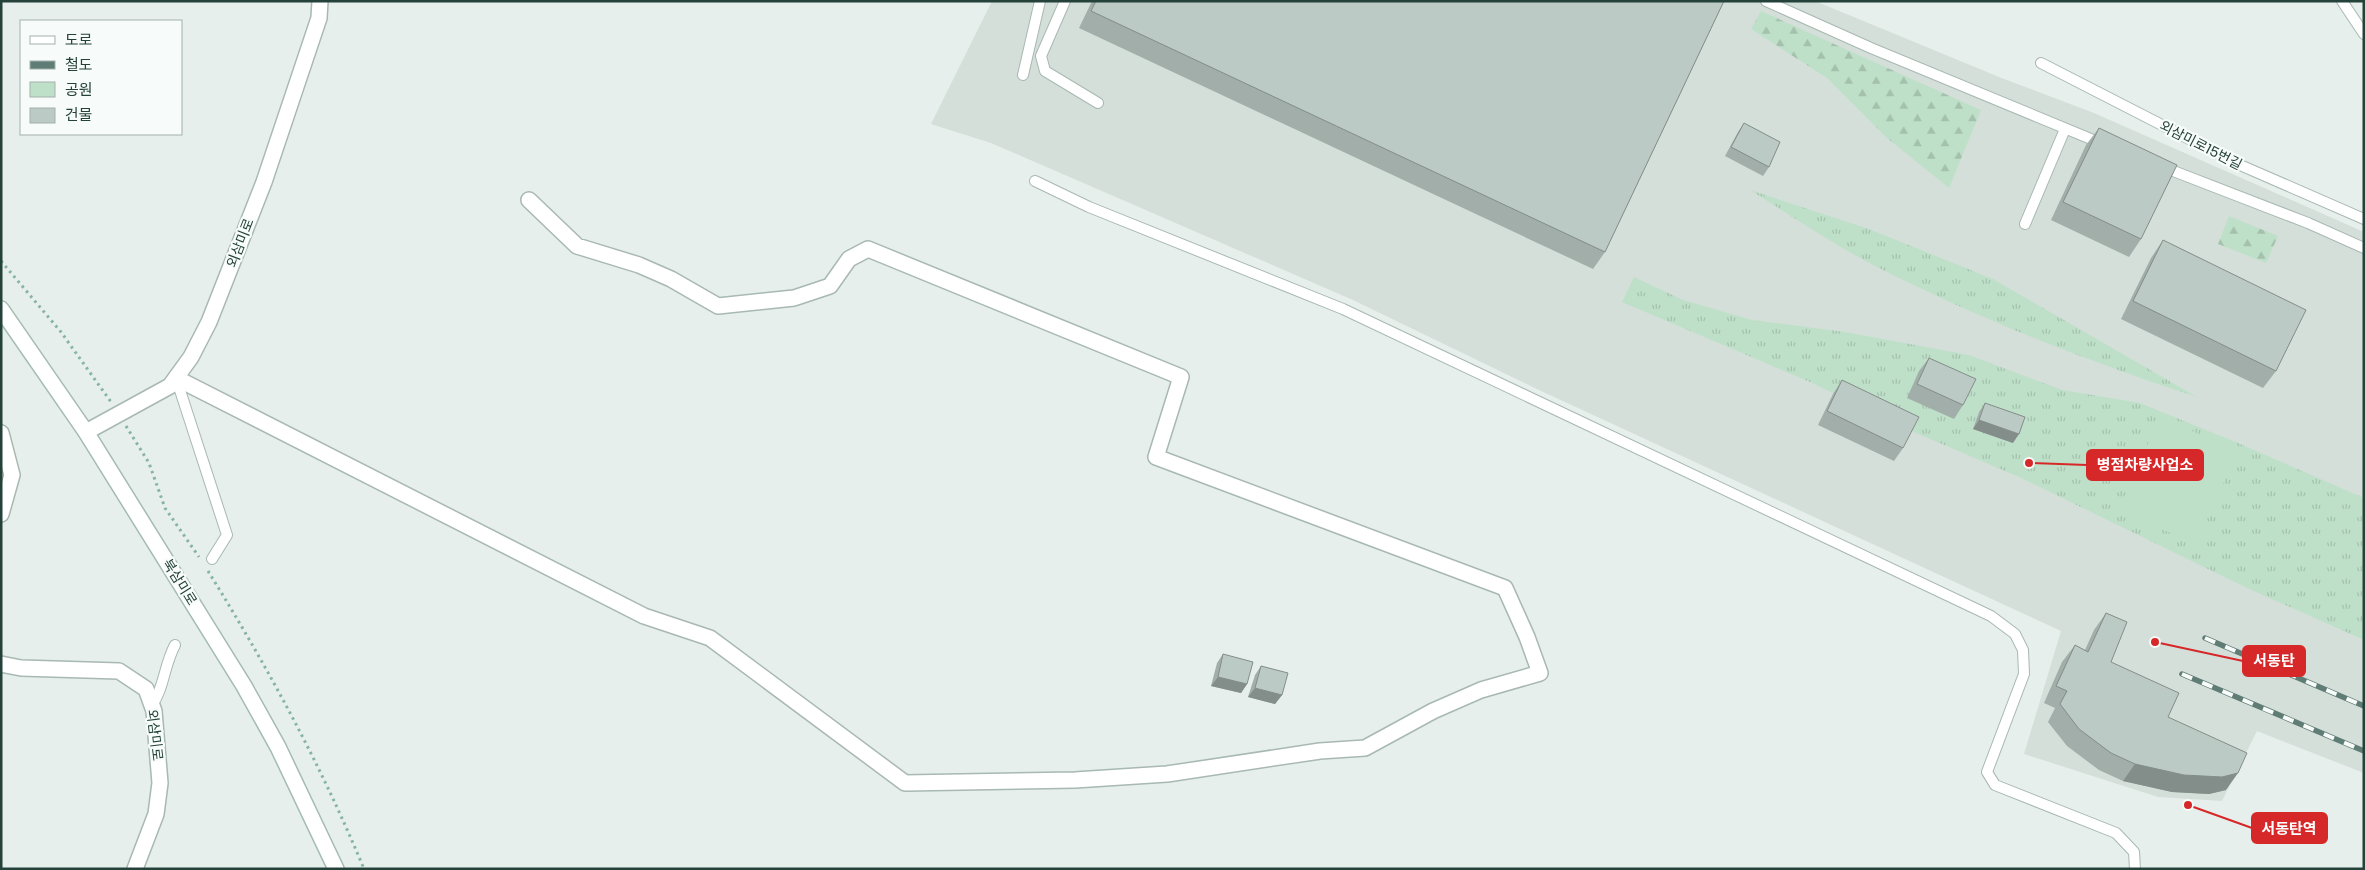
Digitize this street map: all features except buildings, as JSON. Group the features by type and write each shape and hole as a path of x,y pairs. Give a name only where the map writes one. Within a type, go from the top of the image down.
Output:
{"street":[{"name":"외삼미로","path":"86,432 170,386 191,357 210,322 256,200 319,18 320,1"},
{"path":"176,378 644,616 710,638 905,783 1075,780 1167,774 1320,751 1365,748 1433,711 1481,690 1540,673 1527,637 1505,588 1156,457 1181,377 868,249 849,259 830,286 794,298 718,306 672,279 639,265 577,246 529,200"},
{"name":"북삼미로","path":"1,309 86,432 244,686 278,748 336,869"},
{"path":"1,433 12,475 1,514"},
{"name":"외삼미로","path":"1,664 21,668 119,671 146,689 152,705 157,737 160,784 156,814 136,869"}],"lane":[{"path":"1023,75 1040,1"},
{"path":"1065,1 1041,56 1046,71 1098,103"},
{"path":"1766,1 1871,48 2110,146"},
{"path":"2342,1 2364,34"},
{"name":"외삼미로15번길","path":"2042,63 2240,165 2364,219"},
{"path":"2025,224 2065,129"},
{"path":"2155,164 2308,223 2364,248"},
{"path":"1035,181 1089,207 1343,310 1991,616 2015,634 2023,650 2024,674 1987,772 1995,785 2116,833 2134,852 2135,869"},
{"path":"176,378 226,535 207,560"},
{"path":"152,705 158,697 167,660 175,645"}],"path":[{"path":"1,261 61,332 119,414 149,463 165,508 207,560"},
{"path":"207,569 245,631 304,740 364,869"}],"shaded area":[{"path":"992,1 1815,1 1999,77 2094,113 2364,232 2364,773 2257,731 2222,801 2158,797 2024,754 2061,631 1539,390 1353,300 991,143 931,124"}],"green space":[{"path":"1761,11 1981,110 1949,188 1887,138 1827,78 1751,29"},
{"path":"1750,190 1869,229 1993,279 2197,397 2114,369 1992,321 1952,303 1873,265"},
{"path":"2229,216 2278,236 2266,263 2218,244"},
{"path":"1634,277 1683,300 1752,320 1845,332 1969,355 2062,390 2140,403 2364,498 2364,640 2247,588 2019,477 1909,430 1810,382 1622,302"},
{"path":"2160,417 2238,451 2196,544 2118,510"}],"railway":[{"path":"2205,638 2364,706"},
{"path":"2182,674 2364,751"}],"place":[{"name":"병점차량사업소","path":"2029,463"},
{"name":"서동탄","path":"2155,642"},
{"name":"서동탄역","path":"2188,805"}]}
